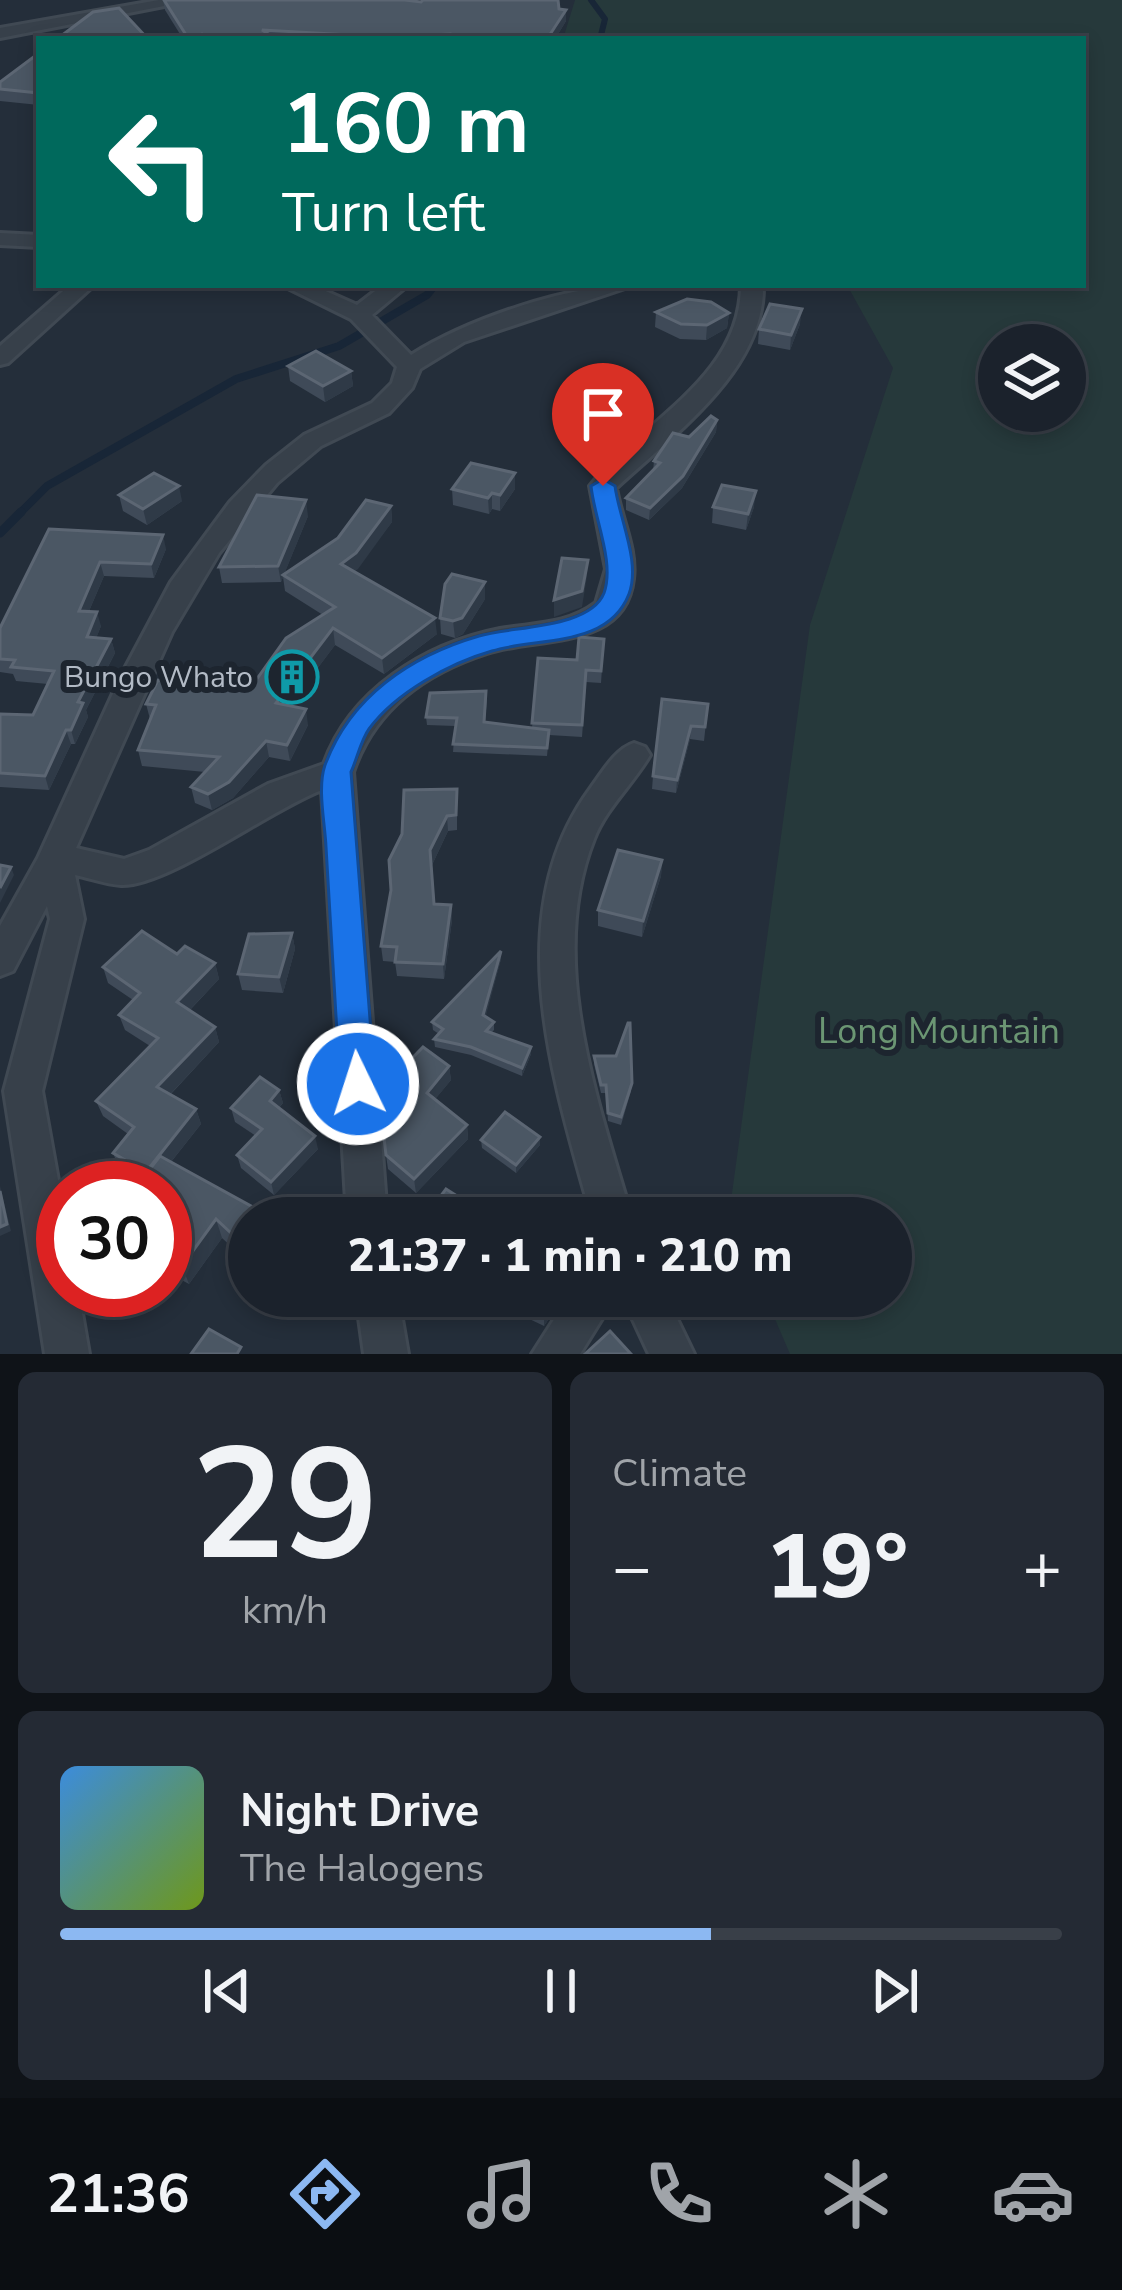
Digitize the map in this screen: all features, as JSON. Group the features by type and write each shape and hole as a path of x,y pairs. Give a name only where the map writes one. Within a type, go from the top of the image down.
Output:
{"street":[{"path":"0,33 187,0"},
{"path":"87,17 103,36"},
{"path":"0,239 36,241"},
{"path":"0,358 80,288"},
{"path":"298,288 370,327 409,366"},
{"path":"370,327 395,288"},
{"path":"0,961 56,857 117,708 173,601 226,527 299,449 398,396 409,366 456,337 612,288"},
{"path":"366,1197 337,772 357,724 411,676 484,643 584,625 607,611 618,590 618,568 603,486 727,362 754,319 752,288"},
{"path":"606,1197 580,1104 554,932 576,841 634,755"},
{"path":"56,857 124,872 160,859 279,793 337,772"},
{"path":"56,857 67,919 23,1091 67,1354"},
{"path":"380,1317 386,1354"},
{"path":"554,1354 580,1317"},
{"path":"654,1317 672,1354"}],"green space":[{"name":"Long Mountain","path":"575,0 1122,0 1122,1354 790,1354 774,1317 912,1317 912,1197 731,1197 810,625 893,368 849,288 1086,288 1086,36 564,36"}],"building":[{"path":"164,0 558,0 559,9 566,10 549,36 368,36 262,30 272,36 187,36"},
{"path":"119,8 145,36 61,36 93,12"},
{"path":"36,55 36,93 0,89 0,82"},
{"path":"687,299 711,302 729,313 707,325 681,324 656,312"},
{"path":"770,304 802,309 791,335 759,329"},
{"path":"316,351 351,371 323,386 288,366"},
{"path":"711,416 717,420 683,476 650,508 626,498 660,463 654,461 673,433 689,437"},
{"path":"471,463 515,473 500,495 492,493 488,498 452,489"},
{"path":"154,473 179,486 143,509 119,495"},
{"path":"722,485 756,491 748,514 713,507"},
{"path":"257,495 306,500 278,566 219,567"},
{"path":"366,500 391,506 356,553 341,564 435,618 382,658 333,628 276,703 306,709 287,745 266,741 229,782 208,794 191,787 219,757 138,750 156,705 146,704 158,680 249,690 286,638 335,607 283,575 338,538"},
{"path":"49,529 163,535 151,564 100,562 79,611 97,612 87,637 111,639 45,776 0,773 0,714 33,715 54,671 11,667 15,660 0,659 0,628"},
{"path":"562,558 588,560 582,591 554,600"},
{"path":"452,574 485,582 462,618 453,621 440,618 445,584"},
{"path":"579,637 604,639 601,671 586,670 582,725 532,723 538,658 577,660"},
{"path":"486,691 484,722 549,730 547,748 453,744 457,718 426,717 430,693"},
{"path":"662,699 708,704 705,727 691,726 677,780 653,776"},
{"path":"457,789 456,815 447,816 430,850 434,904 451,905 443,964 395,962 397,947 381,946 391,890 389,860 402,834 404,790"},
{"path":"618,850 662,860 643,921 598,910"},
{"path":"0,865 11,867 0,888"},
{"path":"142,931 177,954 185,946 215,963 177,1002 215,1027 157,1087 196,1109 155,1161 127,1161 113,1153 134,1127 96,1101 158,1038 119,1015 140,993 103,967"},
{"path":"292,933 279,977 238,974 249,934"},
{"path":"501,951 483,1015 494,1022 486,1031 531,1047 522,1068 471,1047 434,1039 443,1029 432,1022"},
{"path":"628,1023 632,1083 621,1117 608,1113 606,1085 601,1085 594,1056 616,1056"},
{"path":"423,1047 449,1066 427,1093 467,1125 414,1179 386,1155 384,1138 398,1125 382,1113 381,1090"},
{"path":"260,1077 279,1090 270,1101 315,1136 271,1182 237,1155 262,1129 231,1108"},
{"path":"505,1112 540,1137 516,1165 481,1140"},
{"path":"192,1174 235,1197 228,1197 228,1230 216,1219 192,1252"},
{"path":"0,1191 7,1224 0,1227"},
{"path":"209,1329 241,1347 237,1354 191,1354"},
{"path":"610,1331 631,1354 585,1354"}],"waterway":[{"path":"591,0 605,19 601,36"},
{"path":"0,533 47,486 236,379 339,346 433,288"}],"place":[{"name":"Bungo Whato","path":"292,677"}],"route":[{"path":"358,1084 337,772 357,724 411,676 484,643 584,625 607,611 618,590 617,548 603,486"}]}
